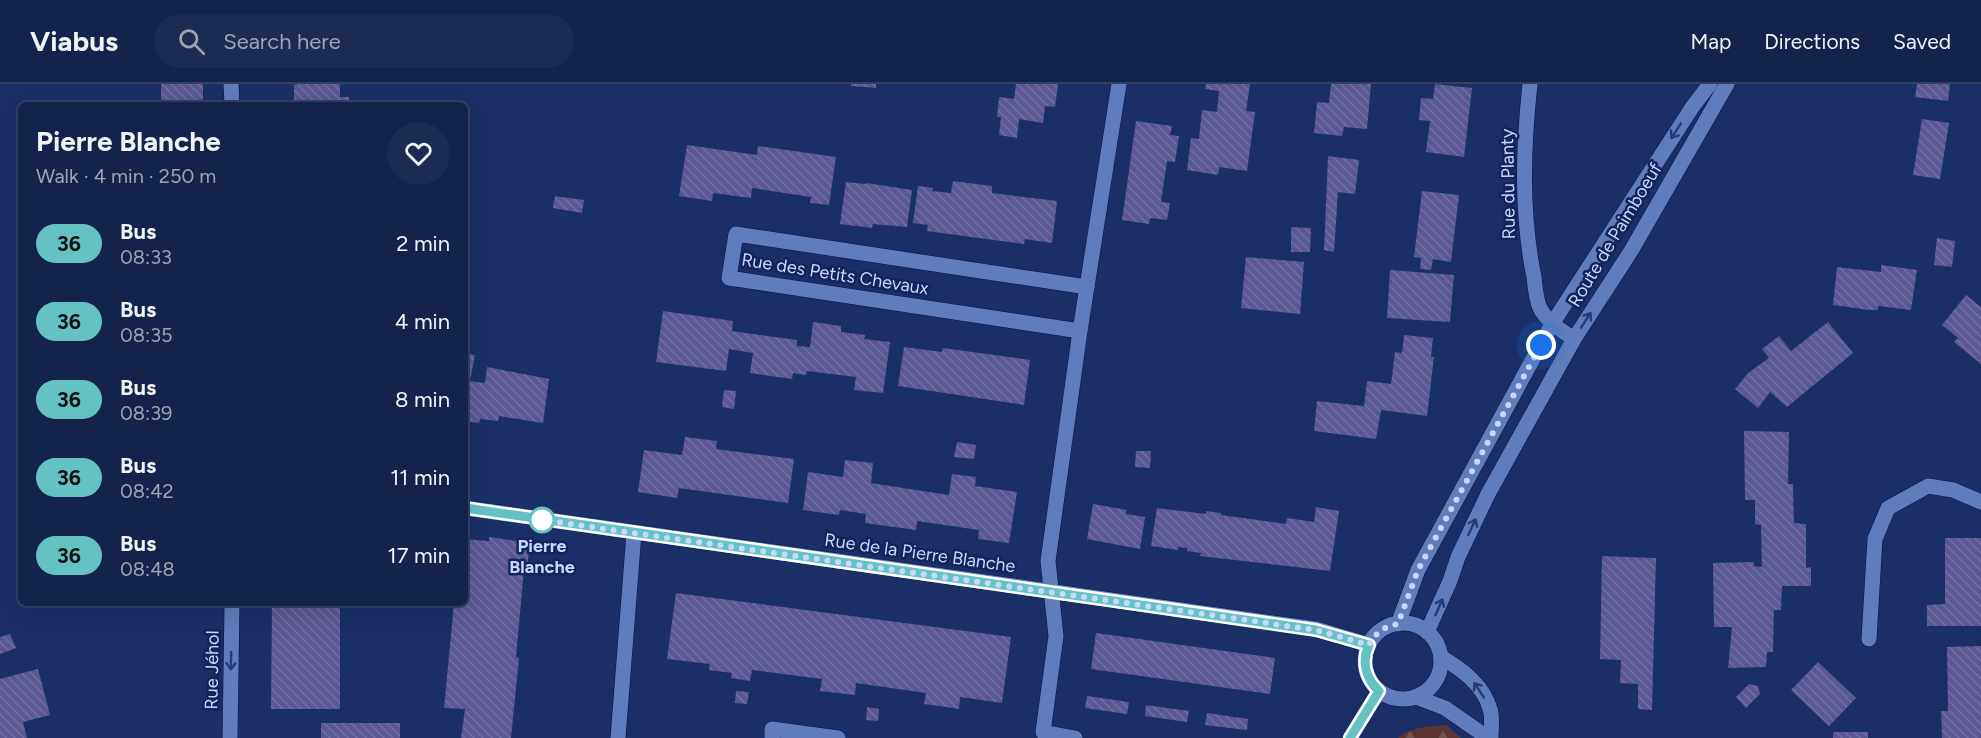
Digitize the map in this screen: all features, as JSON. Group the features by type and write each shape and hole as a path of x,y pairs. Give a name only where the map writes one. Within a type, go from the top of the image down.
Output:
{"street":[{"path":"231,84 231,102"},
{"path":"1075,738 1041,735 1056,636 1048,561 1080,331 1119,84"},
{"name":"Rue du Planty","path":"1530,84 1524,167 1525,220 1539,308 1552,324 1574,339"},
{"name":"Route de Paimboeuf","path":"1398,624 1418,570 1552,324 1693,106 1710,84"},
{"name":"Route de Paimboeuf","path":"1427,632 1458,557 1488,494 1574,339 1631,251 1727,84"},
{"name":"Rue des Petits Chevaux","path":"1080,331 729,278 736,234 1087,287"},
{"path":"1869,639 1875,539 1888,508 1928,486 1953,489 1981,502"},
{"name":"Rue de la Pierre Blanche","path":"468,508 1316,630 1369,645"},
{"path":"618,738 634,533"},
{"name":"Rue Jéhol","path":"230,738 232,606"},
{"path":"1398,624 1411,624 1427,632 1436,643 1441,657 1435,681 1425,692 1416,697 1395,699 1379,691 1372,684 1366,670 1365,660 1369,645 1377,634 1385,628 1398,624"},
{"path":"1441,657 1473,679 1482,693 1490,709 1490,738"},
{"path":"1350,738 1379,691"},
{"path":"1416,697 1445,708 1490,738"},
{"path":"772,738 772,729 838,738"}],"green space":[{"path":"1446,725 1461,738 1398,738 1415,729"}],"building":[{"path":"161,84 203,84 203,101 161,102"},
{"path":"340,84 340,97 349,97 349,102 294,102 294,85"},
{"path":"851,84 876,84 876,88 851,86"},
{"path":"1016,84 1058,84 1055,107 1045,106 1043,123 1019,119 1017,138 999,135 1001,117 997,117 999,97 1014,99"},
{"path":"1206,84 1250,84 1246,111 1255,112 1247,171 1219,167 1218,175 1187,170 1191,138 1199,139 1202,110 1217,112 1219,91 1205,89"},
{"path":"1331,84 1371,84 1367,129 1344,127 1342,136 1314,133 1317,102 1329,103"},
{"path":"1435,84 1472,88 1464,157 1426,152 1430,121 1419,120 1421,98 1433,99"},
{"path":"1917,84 1950,84 1948,101 1915,97"},
{"path":"110,101 157,101 157,102"},
{"path":"1922,119 1949,123 1940,179 1913,175"},
{"path":"1136,121 1172,126 1170,135 1179,136 1175,162 1167,161 1161,202 1170,203 1167,220 1150,218 1149,224 1122,220"},
{"path":"687,145 757,155 758,146 836,157 829,205 810,203 811,197 752,188 751,198 713,193 712,201 679,196"},
{"path":"1328,156 1359,160 1355,194 1338,192 1334,252 1324,250"},
{"path":"953,181 992,186 992,193 1057,201 1052,243 1025,239 1024,244 927,231 928,225 913,223 918,186 933,188 932,191 951,193"},
{"path":"846,182 912,190 907,227 873,224 872,228 840,224"},
{"path":"1422,191 1459,195 1451,262 1433,259 1431,270 1420,269 1421,258 1414,257"},
{"path":"555,196 584,200 582,213 553,208"},
{"path":"1291,227 1311,228 1310,252 1291,252"},
{"path":"1937,238 1955,241 1952,267 1934,265"},
{"path":"1246,257 1304,262 1300,314 1241,308"},
{"path":"1881,265 1917,270 1911,310 1878,306 1878,310 1869,310 1833,305 1837,267 1881,272"},
{"path":"1390,270 1454,275 1450,322 1387,318"},
{"path":"1966,295 1981,307 1981,364 1954,342 1958,338 1942,325"},
{"path":"663,311 733,321 732,331 797,340 797,346 810,347 813,322 841,326 841,332 865,335 864,339 890,342 883,393 854,390 856,377 807,371 806,375 793,373 792,379 750,373 753,353 729,349 726,371 656,362"},
{"path":"1828,322 1853,353 1787,407 1770,392 1758,408 1735,389 1748,373 1769,358 1762,349 1779,336 1791,351"},
{"path":"1404,335 1433,338 1431,357 1434,357 1427,416 1381,410 1376,439 1314,431 1317,401 1364,406 1367,381 1391,384 1395,352 1402,353"},
{"path":"904,347 942,352 943,348 1030,360 1024,405 898,386"},
{"path":"468,354 475,355 470,381 485,383 487,367 549,379 543,423 499,416 498,421 480,419 479,423 468,421"},
{"path":"724,390 736,391 734,409 722,407"},
{"path":"1744,431 1789,432 1788,484 1793,484 1794,523 1806,524 1806,568 1811,567 1811,586 1782,586 1781,610 1774,610 1773,652 1767,652 1766,667 1728,668 1732,627 1714,627 1713,563 1754,562 1754,566 1762,567 1761,525 1755,524 1755,500 1745,500"},
{"path":"685,437 717,441 716,449 794,459 788,503 679,488 677,498 638,492 644,450 682,455"},
{"path":"957,442 976,445 974,459 954,457"},
{"path":"1136,451 1151,451 1150,468 1135,467"},
{"path":"845,460 873,463 871,483 949,495 952,474 976,477 975,486 1017,492 1009,543 978,539 979,530 917,521 916,530 865,523 866,514 840,510 839,515 803,510 808,472 843,477"},
{"path":"1093,504 1127,510 1126,514 1145,517 1140,549 1087,539"},
{"path":"1316,507 1339,511 1330,571 1200,556 1201,553 1187,551 1187,548 1178,547 1178,550 1151,546 1157,508 1206,514 1206,511 1286,524 1287,518 1314,522"},
{"path":"489,537 530,543 527,569 524,569 516,657 519,658 511,738 461,738 465,709 444,708 454,606 468,606 468,539 489,541"},
{"path":"1945,538 1981,538 1981,626 1927,626 1927,605 1945,604"},
{"path":"1602,556 1656,558 1652,710 1638,709 1638,684 1620,683 1621,660 1600,659"},
{"path":"676,593 1011,637 1002,703 960,697 959,709 924,704 926,693 856,683 855,695 820,691 822,679 752,670 750,681 731,678 732,673 709,670 710,664 667,659"},
{"path":"272,606 340,606 340,709 271,709"},
{"path":"1096,633 1275,658 1270,694 1091,669"},
{"path":"10,634 16,648 0,654 0,637"},
{"path":"1981,646 1981,738 1942,738 1941,711 1948,711 1947,647"},
{"path":"1818,662 1856,698 1829,726 1791,690"},
{"path":"38,669 50,715 23,722 27,738 0,738 0,679"},
{"path":"1749,684 1758,686 1760,694 1746,708 1736,697"},
{"path":"736,691 749,692 747,704 735,703"},
{"path":"1087,696 1129,702 1127,714 1085,708"},
{"path":"1146,705 1189,711 1187,722 1145,716"},
{"path":"867,707 879,709 878,721 866,720"},
{"path":"1207,713 1248,719 1247,730 1205,725"},
{"path":"321,723 400,723 400,738 321,738"},
{"path":"1833,732 1868,732 1868,738 1833,738"}],"bus line":[{"name":"36","path":"468,508 1316,630 1369,645 1365,660 1366,670 1372,684 1379,691 1350,738"}],"place":[{"name":"Pierre Blanche","path":"542,520"}],"route":[{"path":"542,520 535,519 1316,630 1369,645 1385,628 1398,624 1418,570 1541,345"}]}
